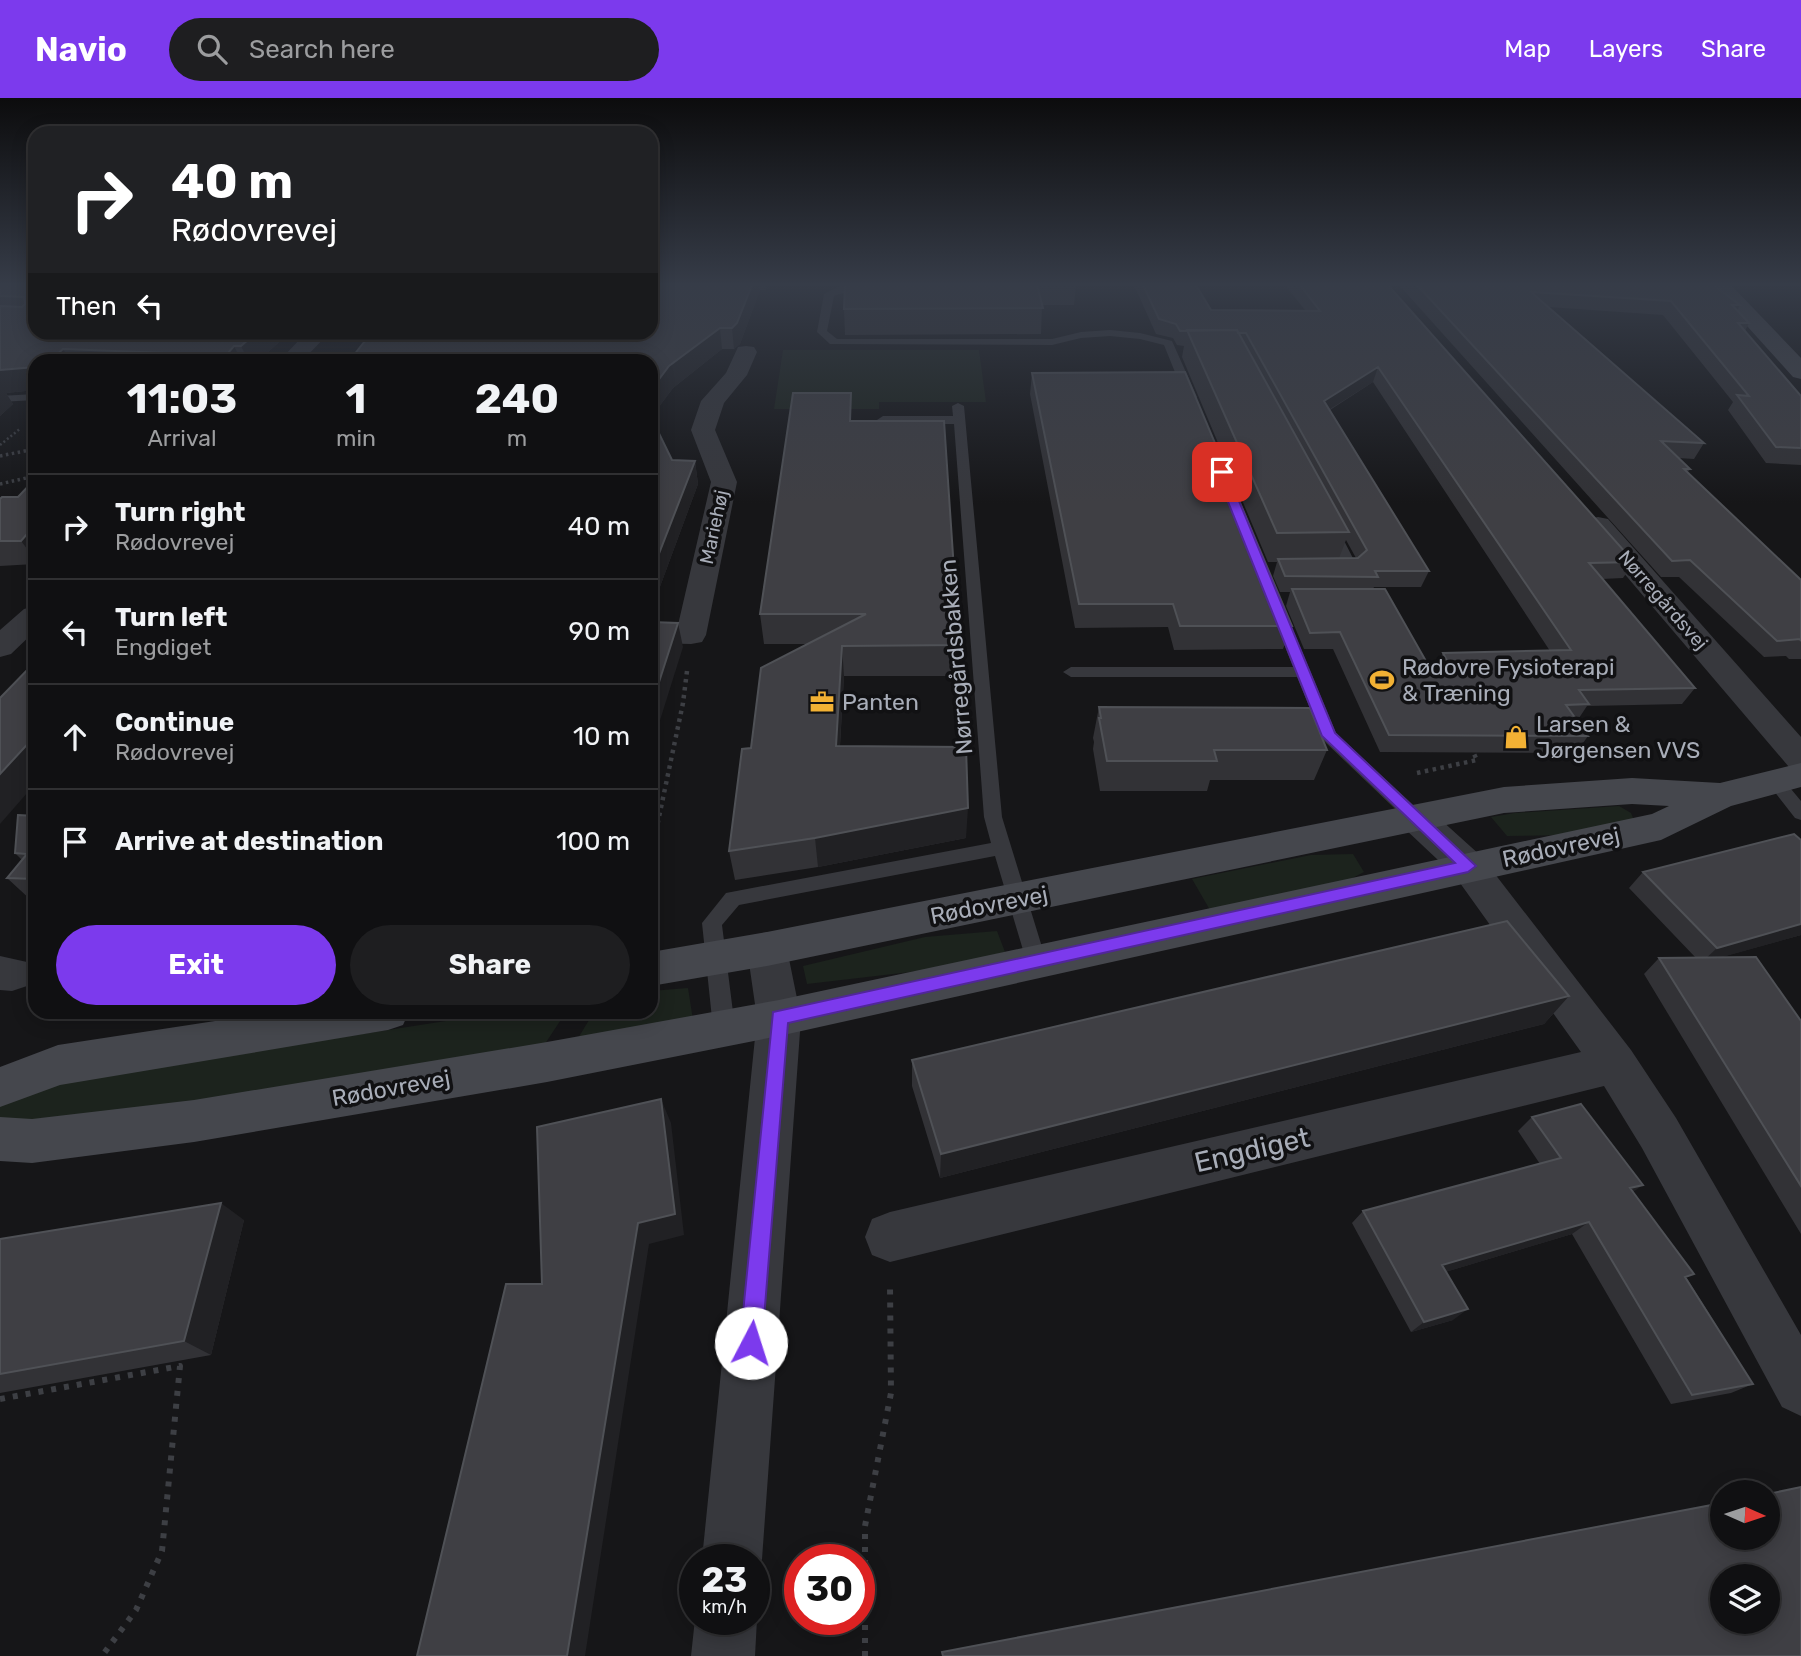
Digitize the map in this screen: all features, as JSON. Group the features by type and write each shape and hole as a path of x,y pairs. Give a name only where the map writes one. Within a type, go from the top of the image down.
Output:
{"street":[{"name":"Mariehøj","path":"691,635 724,482 704,430 713,401 736,375 744,358"},
{"path":"1789,358 1801,372"},
{"name":"Nørregårdsvej","path":"1577,502 1792,772"},
{"path":"0,647 28,621"},
{"path":"658,634 691,635"},
{"name":"Rødovrevej","path":"0,1139 32,1142 194,1121 547,1062 779,1018 1468,866 1661,827 1720,796 1792,772"},
{"name":"Rødovrevej","path":"658,968 1017,900 1517,799 1632,790 1720,796"},
{"path":"1417,819 1468,866 1615,1064 1659,1133 1801,1388"},
{"path":"733,1544 779,1018 767,949"},
{"path":"0,1087 58,1065 344,1019"},
{"name":"Engdiget","path":"890,1237 1615,1064"},
{"path":"723,1656 725,1635"}],"lane":[{"path":"1178,358 1198,415"},
{"path":"0,399 28,397"},
{"name":"Nørregårdsbakken","path":"883,420 958,413 993,817 1036,960"},
{"path":"1325,568 1351,568 1326,519"},
{"path":"1280,599 1303,672 1329,736 1417,819"},
{"path":"1071,672 1303,672"},
{"path":"1792,772 1801,813"},
{"path":"724,1027 712,923 733,898 1002,848"}],"path":[{"path":"0,456 28,450"},
{"path":"0,484 28,478"},
{"path":"658,822 683,703 691,635"},
{"path":"1378,782 1477,760 1466,740"},
{"path":"865,1656 865,1526 891,1393 890,1237"},
{"path":"0,1399 180,1366 162,1551 136,1610 102,1656"}],"shaded area":[{"path":"782,358 980,358 986,402 879,402 879,409 774,409"},
{"path":"1619,806 1631,813 1635,823 1575,835 1507,836 1491,817 1515,813"},
{"path":"1353,854 1364,872 1335,887 1210,910 1192,879 1311,855"},
{"path":"997,931 1005,952 936,969 807,984 803,966 925,937"},
{"path":"688,988 693,1020 575,1043 590,1019 658,1019 658,990"},
{"path":"459,1019 561,1019 541,1050 82,1121 0,1123 0,1096 85,1077"}],"building":[{"path":"0,358 28,358 28,368 0,370"},
{"path":"658,358 680,358 669,366 658,381"},
{"path":"1199,358 1252,358 1349,532 1277,533"},
{"path":"1260,358 1453,358 1634,562 1589,563 1695,688 1579,690 1589,704 1566,705 1588,736 1389,735 1340,632 1310,633 1292,589 1385,589 1435,677 1443,677 1452,671 1443,653 1571,650 1378,367 1324,401 1429,571 1375,571 1378,577 1285,576 1278,559 1358,558 1367,550"},
{"path":"1484,358 1606,358 1704,443 1661,441 1690,469 1684,469 1801,580 1801,641 1777,641 1690,560 1672,561"},
{"path":"1718,358 1768,358 1801,396 1801,448 1776,447 1737,395 1749,396"},
{"path":"1185,372 1292,626 1180,626 1173,604 1079,604 1032,373"},
{"path":"793,393 851,393 850,421 944,421 959,645 842,646 836,746 966,747 968,808 815,838 729,851 742,749 751,748 761,668 866,614 760,614"},
{"path":"658,431 672,460 695,461 658,556"},
{"path":"28,486 28,533 21,541 0,541 0,499 18,497"},
{"path":"658,622 678,623 658,685"},
{"path":"28,669 28,744 0,774 0,698"},
{"path":"1099,707 1310,708 1327,750 1214,750 1217,761 1107,761"},
{"path":"18,815 28,816 28,879 7,878 27,854 15,853"},
{"path":"1794,834 1801,840 1801,924 1717,948 1643,872"},
{"path":"1507,921 1569,996 941,1154 912,1060"},
{"path":"1756,957 1801,1021 1801,1186 1659,958"},
{"path":"661,1099 675,1214 638,1223 567,1656 417,1656 506,1284 542,1284 537,1127"},
{"path":"1581,1104 1643,1185 1630,1188 1694,1274 1685,1277 1753,1384 1692,1395 1589,1222 1442,1265 1468,1309 1424,1322 1363,1211 1561,1158 1532,1117"},
{"path":"221,1203 184,1341 0,1374 0,1239"},
{"path":"1801,1487 1801,1656 943,1656 942,1652 1710,1505 1710,1550 1780,1550 1780,1491"}],"place":[{"name":"Rødovre Fysioterapi & Træning","path":"1382,680"},
{"name":"Panten","path":"822,702"},
{"name":"Larsen & Jørgensen VVS","path":"1516,737"}],"route":[{"path":"751,1343 779,1018 1468,866 1329,736 1222,472"}]}
